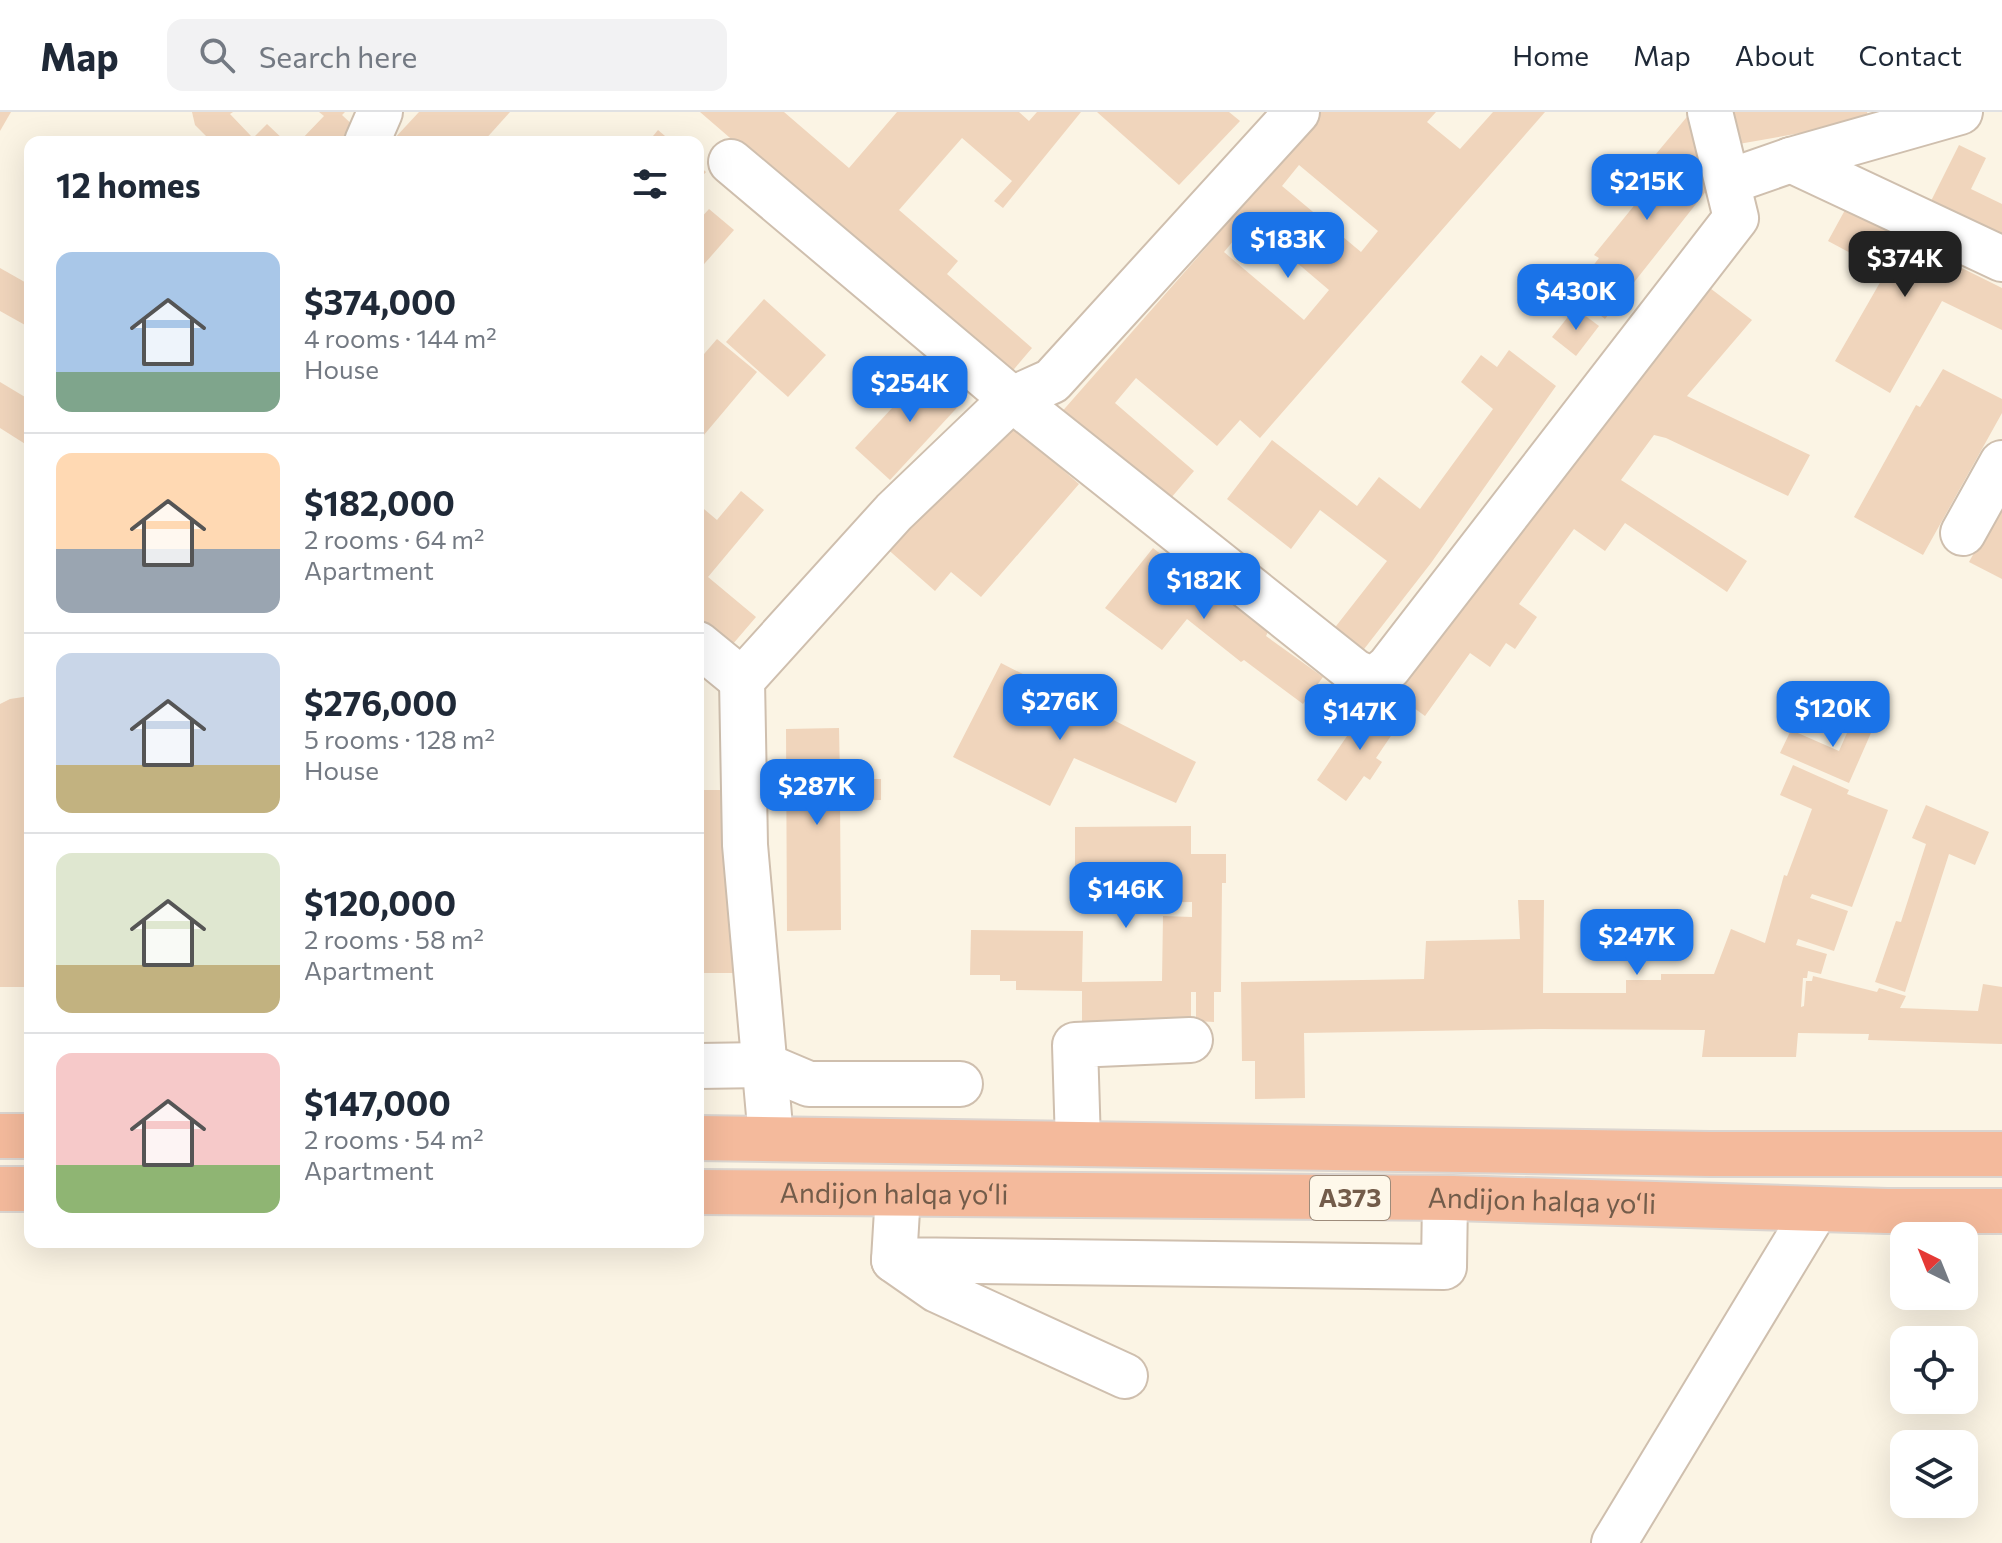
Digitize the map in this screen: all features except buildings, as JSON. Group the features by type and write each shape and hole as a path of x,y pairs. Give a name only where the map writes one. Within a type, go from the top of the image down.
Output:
{"highway":[{"path":"0,1136 24,1136"},
{"name":"Andijon halqa yo‘li","path":"704,1138 1710,1154 2002,1154"},
{"path":"0,1189 24,1189"},
{"name":"Andijon halqa yo‘li","path":"704,1192 1445,1198 2002,1211"}],"lane":[{"path":"370,136 380,112"},
{"path":"731,162 1012,399 1355,672 1369,679 1377,678 1389,667 1736,218 1710,112"},
{"path":"1728,182 1791,160 1960,112"},
{"path":"771,1138 745,845 742,680 894,512 1012,399 1052,381 1277,119"},
{"path":"1791,160 2002,259"},
{"path":"1963,533 2002,463"},
{"path":"704,649 742,680"},
{"path":"1078,1143 1075,1045 1190,1040"},
{"path":"704,1066 764,1065 809,1084 960,1084"},
{"path":"894,1260 898,1194"},
{"path":"894,1260 1444,1267 1445,1198"},
{"path":"1614,1543 1816,1209"},
{"path":"894,1260 937,1290 1125,1376"}]}
